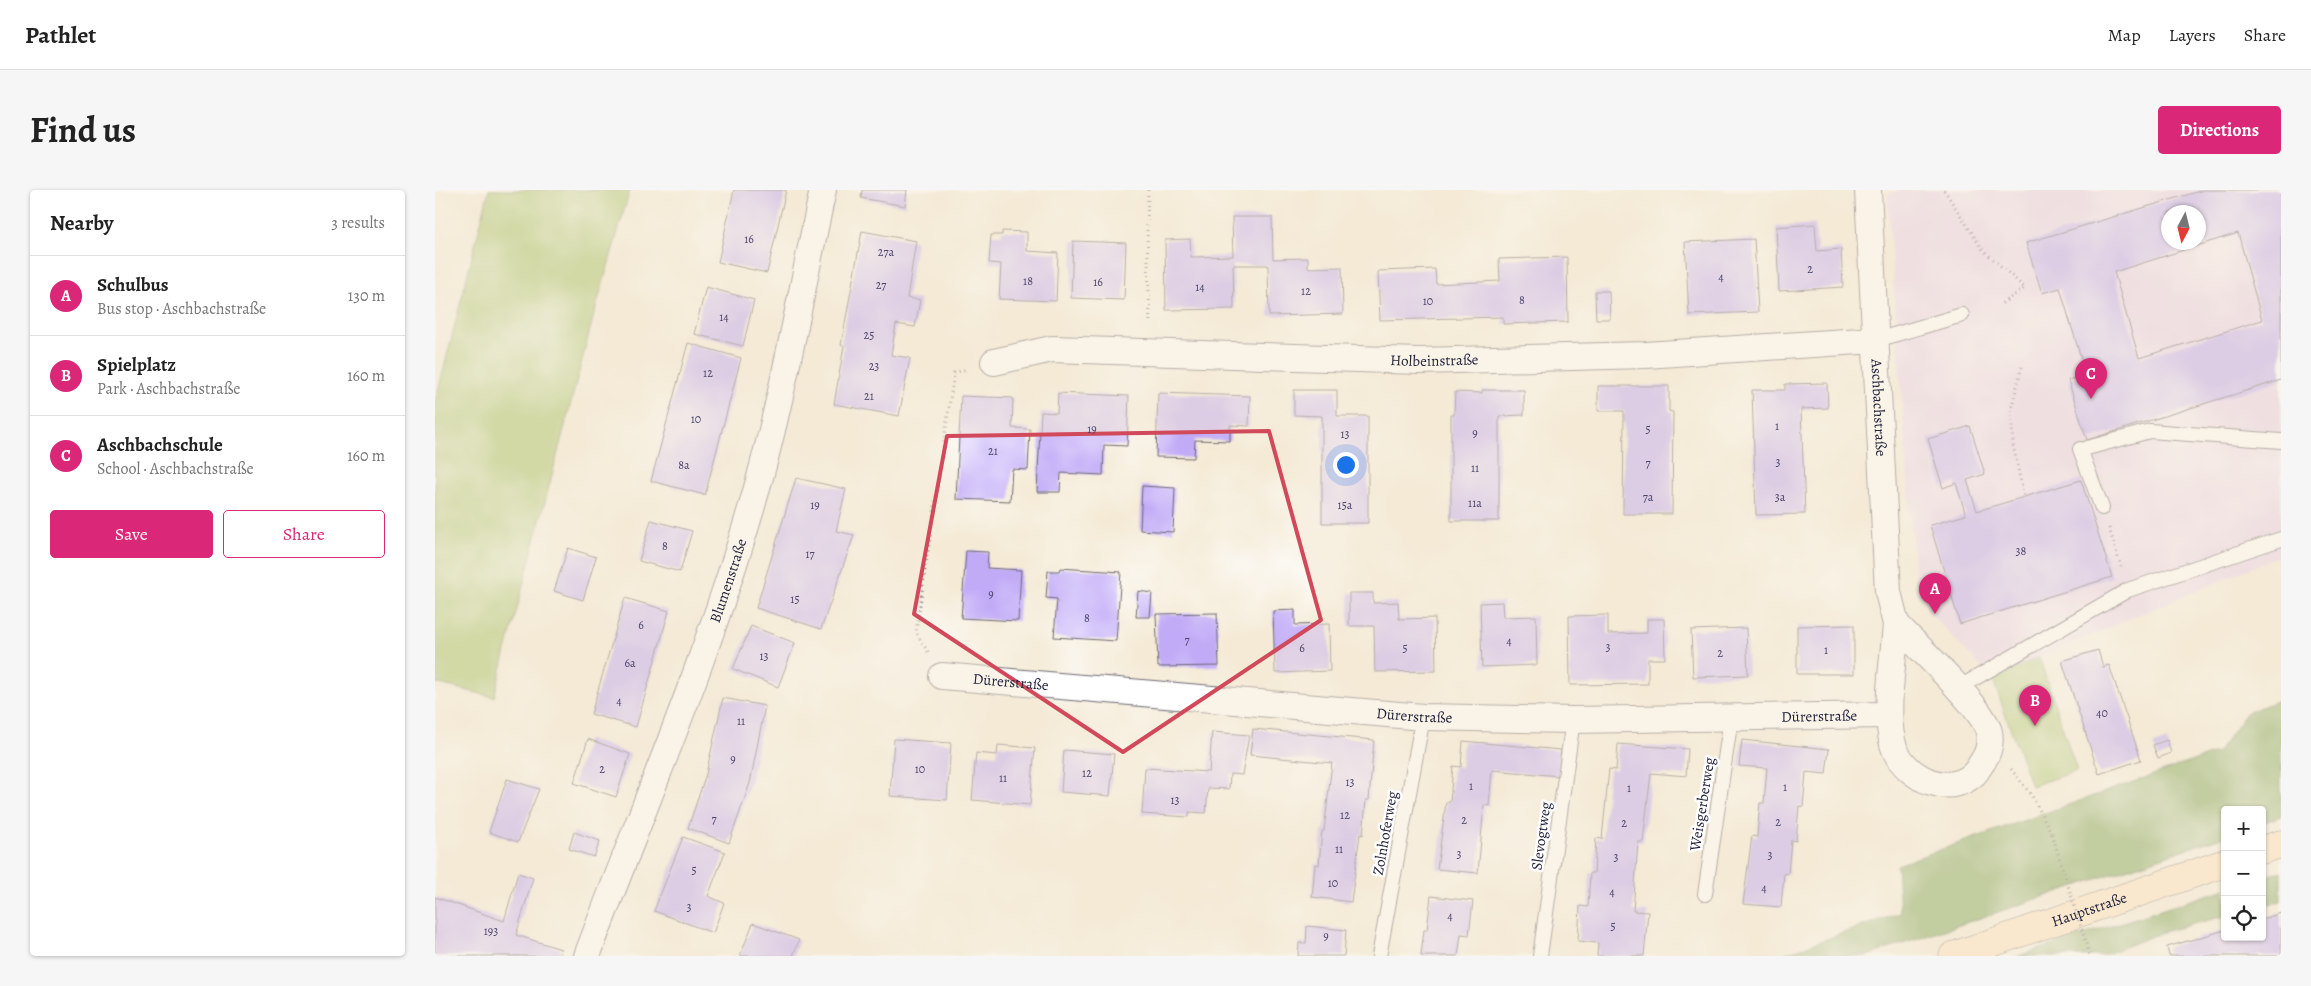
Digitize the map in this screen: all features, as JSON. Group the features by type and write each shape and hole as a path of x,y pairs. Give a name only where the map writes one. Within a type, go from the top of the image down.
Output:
{"main road":[{"path":"2266,849 2281,844"},
{"name":"Hauptstraße","path":"1953,956 2221,864"}],"street":[{"name":"Blumenstraße","path":"587,956 698,666 751,510 779,402 823,190"},
{"name":"Aschbachstraße","path":"1868,190 1889,592 1896,624 1888,715 1895,751 1909,772 1932,783 1952,785 1974,774 1988,753"},
{"name":"Holbeinstraße","path":"994,362 1052,350 1419,361 1645,355 1876,340"},
{"path":"1896,624 1980,711 1990,733 1988,753"},
{"name":"Dürerstraße","path":"942,676 1423,717 1573,720 1888,715"}],"lane":[{"path":"1876,340 1962,315"},
{"path":"2102,508 2084,449 2150,431 2281,441"},
{"path":"1958,688 2128,590 2281,538"},
{"name":"Zolnhoferweg","path":"1379,956 1423,717"},
{"name":"Weisgerberweg","path":"1705,894 1731,718"},
{"name":"Slevogtweg","path":"1540,956 1573,720"}],"path":[{"path":"1148,190 1147,230 1151,352"},
{"path":"1944,190 1983,250 2025,288 2001,304"},
{"path":"2022,367 2011,409 2013,445 2024,497"},
{"path":"916,632 954,372"},
{"path":"2102,508 2128,590"},
{"path":"1988,753 2011,769 2032,796 2052,834 2091,956"}],"highlighted area":[{"path":"1269,431 1321,620 1123,752 914,614 947,436"}],"shaded area":[{"path":"1902,190 2281,190 2281,555 2039,657 1993,680 1928,611 1915,579 1887,194"}],"green space":[{"path":"489,190 630,190 593,318 494,697 435,683 435,403"},
{"path":"2039,657 2077,771 2031,786 1993,680"},
{"path":"2281,699 2281,816 2266,822 2266,806 2221,806 2221,837 1867,956 1778,956 1900,913 1897,865 2218,752 2246,713"},
{"path":"2281,871 2281,901 2266,905 2266,876"},
{"path":"2221,890 2221,917 2163,932 2101,956 2018,956"}],"building":[{"path":"734,190 786,190 767,273 718,262"},
{"path":"862,190 907,190 905,206 861,198"},
{"path":"2203,190 2281,190 2281,380 2087,440 2068,380 2086,375 2060,288 2042,293 2026,243","holes":["2161,205 2206,205 2206,243 2238,233 2262,320 2139,358 2114,272 2184,250 2161,250"]},
{"path":"1232,217 1272,217 1273,259 1308,258 1308,268 1342,267 1343,314 1269,316 1268,265 1233,265 1234,309 1166,310 1165,240 1190,239 1191,257 1233,256"},
{"path":"1815,224 1817,251 1841,249 1843,287 1779,291 1776,227"},
{"path":"862,231 916,241 907,298 920,300 915,327 896,324 891,355 910,358 899,416 834,404 844,346 841,345"},
{"path":"1002,231 1027,232 1027,251 1058,253 1056,301 999,299 1001,264 989,263 991,235 1002,235"},
{"path":"1754,239 1758,312 1689,315 1685,242"},
{"path":"1073,241 1126,243 1124,300 1071,298"},
{"path":"1567,257 1568,322 1503,324 1503,317 1380,320 1378,271 1435,269 1436,284 1500,281 1499,259"},
{"path":"706,287 754,300 743,346 694,334"},
{"path":"1595,291 1609,291 1610,319 1596,319"},
{"path":"688,343 741,358 705,495 651,481"},
{"path":"1827,383 1828,408 1801,409 1805,514 1756,515 1752,390 1785,390 1785,384"},
{"path":"1598,386 1669,386 1669,411 1673,412 1672,514 1623,514 1624,411 1598,411"},
{"path":"1294,390 1337,390 1337,416 1368,416 1368,523 1322,523 1322,416 1294,415"},
{"path":"1482,390 1524,390 1524,415 1499,416 1499,521 1451,521 1451,415 1454,415 1455,392 1482,393"},
{"path":"1058,393 1129,396 1127,446 1104,445 1103,475 1061,473 1060,492 1037,492 1041,412 1057,413"},
{"path":"1158,393 1250,396 1249,426 1230,425 1230,441 1195,440 1194,458 1156,457"},
{"path":"961,396 1013,398 1012,428 1030,429 1028,470 1012,469 1010,501 956,499"},
{"path":"1970,426 1985,474 1967,480 1977,511 2081,480 2112,577 1960,624 1930,525 1966,515 1956,483 1943,488 1928,439"},
{"path":"796,478 846,489 836,531 854,535 821,629 756,608"},
{"path":"1142,486 1175,488 1173,532 1140,530"},
{"path":"651,520 692,531 680,572 639,561"},
{"path":"568,548 596,557 583,600 554,591"},
{"path":"966,551 988,552 987,568 1021,570 1018,621 961,618"},
{"path":"1060,568 1121,572 1116,641 1054,637 1057,599 1046,598 1048,571 1059,571"},
{"path":"1138,591 1152,593 1150,617 1136,617"},
{"path":"1349,593 1373,593 1373,603 1398,602 1399,619 1435,618 1436,671 1375,672 1374,626 1349,626"},
{"path":"625,598 669,611 636,727 591,714"},
{"path":"1502,602 1503,617 1536,616 1537,665 1482,667 1480,603"},
{"path":"1295,610 1295,625 1329,624 1330,671 1275,673 1273,611"},
{"path":"1217,613 1219,666 1158,667 1156,614"},
{"path":"1608,615 1608,634 1647,633 1647,619 1664,619 1665,659 1648,659 1648,684 1570,685 1569,616"},
{"path":"1854,625 1854,674 1797,674 1797,626"},
{"path":"751,626 795,643 778,687 733,669"},
{"path":"1746,628 1748,675 1693,677 1691,630"},
{"path":"2098,650 2103,667 2109,665 2141,760 2099,774 2062,661"},
{"path":"723,698 765,706 750,783 729,843 688,828 706,774"},
{"path":"1253,729 1374,740 1369,800 1366,800 1363,835 1360,834 1351,902 1312,897 1315,864 1319,865 1332,763 1250,755"},
{"path":"1212,732 1249,735 1242,775 1230,774 1229,789 1208,788 1206,813 1189,812 1189,817 1142,814 1145,768 1209,772"},
{"path":"588,739 630,754 616,797 574,783"},
{"path":"894,739 951,743 947,800 890,796"},
{"path":"1742,740 1829,749 1826,774 1806,772 1803,807 1799,806 1796,841 1791,840 1788,874 1784,873 1781,907 1743,904 1752,836 1757,837 1760,803 1764,803 1767,768 1739,766"},
{"path":"2167,740 2171,753 2158,758 2153,745"},
{"path":"1463,741 1561,750 1559,776 1492,770 1489,806 1484,805 1478,873 1437,869 1446,802 1450,802 1453,766 1461,767"},
{"path":"1618,744 1688,749 1686,776 1651,773 1643,842 1638,842 1633,911 1648,912 1644,956 1597,956 1598,943 1578,941 1580,906 1588,907 1590,873 1594,873 1596,838 1602,839 1609,769 1616,770"},
{"path":"998,745 1035,748 1030,805 972,800 976,753 997,755"},
{"path":"1064,750 1114,754 1110,796 1061,792"},
{"path":"507,779 539,789 518,842 489,832"},
{"path":"574,832 600,841 594,857 569,849"},
{"path":"683,837 725,852 708,896 724,903 713,933 654,911"},
{"path":"518,873 533,878 516,935 561,949 559,956 435,956 435,897 504,921"},
{"path":"1431,896 1473,901 1469,935 1461,934 1458,956 1421,956 1424,930 1427,930"},
{"path":"2281,913 2281,956 2169,956 2167,947 2221,931 2221,941 2266,941 2266,918"},
{"path":"753,923 799,940 793,956 740,956"},
{"path":"1307,926 1346,930 1344,956 1298,956 1299,943 1306,943"}],"place":[{"name":"Aschbachschule","path":"2091,399"},
{"name":"Schulbus","path":"1935,614"},
{"name":"Spielplatz","path":"2035,726"}]}
